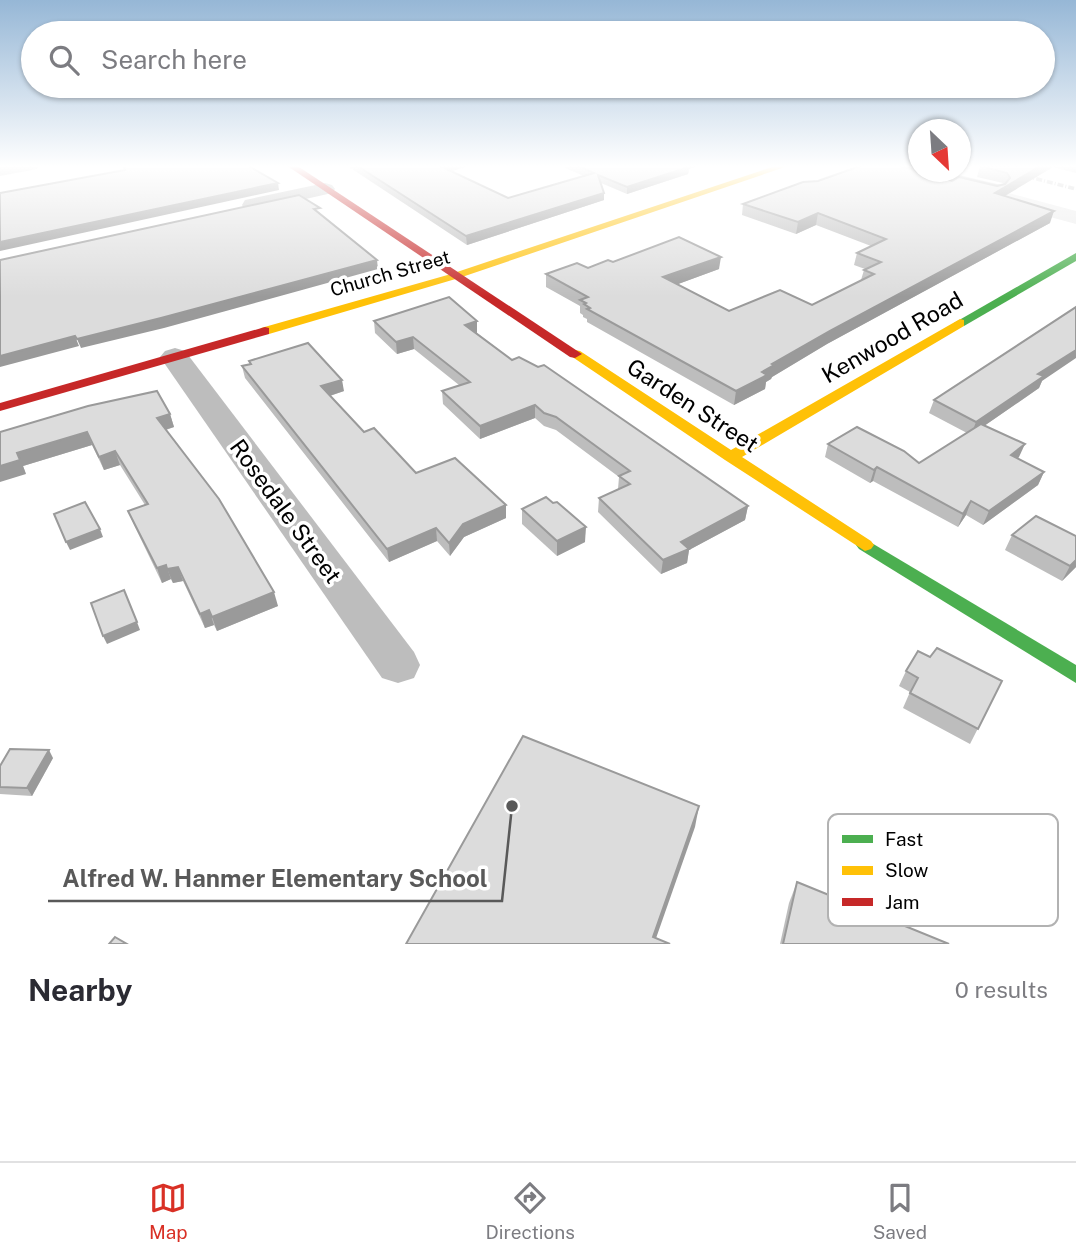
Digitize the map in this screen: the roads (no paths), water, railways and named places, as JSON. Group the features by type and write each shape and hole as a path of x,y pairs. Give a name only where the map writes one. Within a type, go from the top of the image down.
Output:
{"street":[{"path":"230,210 234,209"},
{"name":"Garden Street","path":"355,209 848,535 1076,675"},
{"name":"Church Street","path":"0,407 455,276 655,209"},
{"name":"Kenwood Road","path":"730,457 1076,256"},
{"name":"Rosedale Street","path":"175,357 398,665"}],"place":[{"name":"Alfred W. Hanmer Elementary School","path":"512,806"}]}
